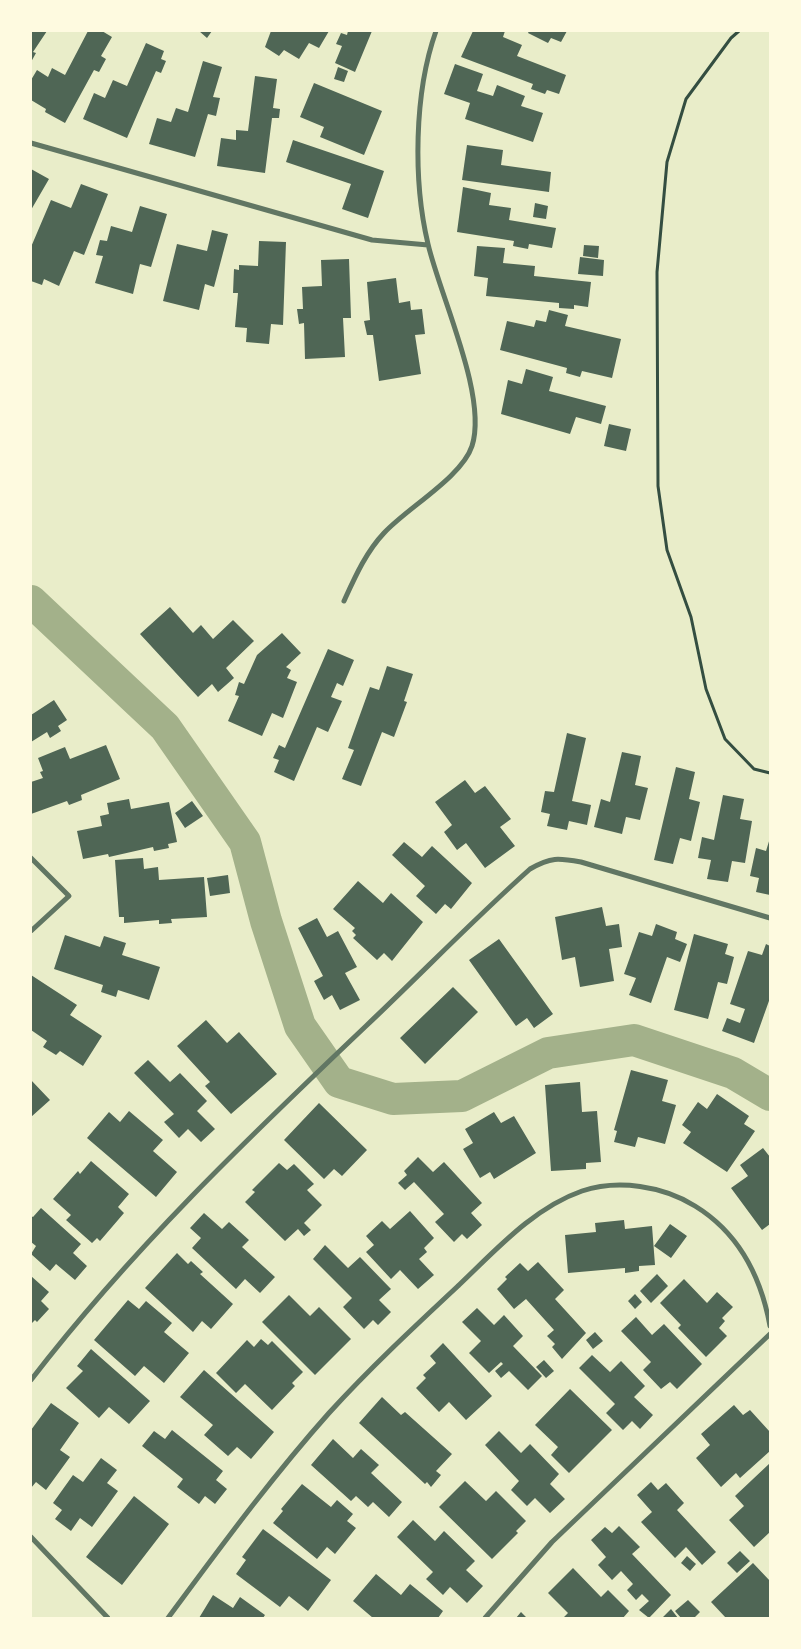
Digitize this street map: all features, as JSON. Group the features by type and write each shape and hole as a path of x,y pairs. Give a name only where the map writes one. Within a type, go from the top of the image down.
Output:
{"street":[{"path":"344,601 360,566 384,533 456,470 472,446 475,425 470,380 428,245 420,202 421,104 430,46 436,31"},
{"path":"31,143 372,240 428,245"},
{"path":"31,858 69,896 31,931"},
{"path":"31,1380 72,1328 150,1238 219,1167 515,883 546,860 558,858 581,862 770,918"},
{"path":"168,1618 267,1487 329,1414 387,1353 518,1230 547,1209 580,1192 608,1184 636,1186 684,1199 710,1215 735,1240 754,1270 765,1301 770,1326"},
{"path":"485,1618 552,1542 770,1334"},
{"path":"31,1537 108,1618"}],"path":[{"path":"739,31 686,99 668,162 657,272 658,486 667,550 691,617 706,689 725,740 754,768 770,773"}],"building":[{"path":"31,31 47,31 33,52 36,53 31,62"},
{"path":"88,31 102,31 112,37 101,56 106,59 99,72 94,70 65,123 45,112 46,109 31,100 31,80 37,70 48,77 52,68 65,75"},
{"path":"199,31 212,31 207,38"},
{"path":"271,31 329,31 319,48 309,43 299,59 284,50 279,56 265,47"},
{"path":"348,31 372,31 355,72 335,63 342,46 336,44 341,33 347,35"},
{"path":"473,31 505,31 503,37 522,45 517,56 566,75 559,94 547,90 545,94 531,89 533,84 461,57"},
{"path":"529,31 567,31 561,42 551,38 548,43 528,33"},
{"path":"146,43 164,51 161,59 166,61 161,73 156,71 127,138 83,119 94,93 105,98 113,80 127,86"},
{"path":"203,61 222,67 213,97 220,98 216,116 208,114 195,157 149,144 157,118 171,122 176,108 188,112"},
{"path":"455,64 483,74 477,91 493,96 497,85 525,96 521,106 543,113 533,142 465,119 470,103 444,94"},
{"path":"338,67 348,71 344,82 334,79"},
{"path":"255,76 277,79 273,108 280,109 279,118 272,118 265,173 217,166 221,138 236,140 236,130 248,131"},
{"path":"314,83 382,111 364,155 320,137 324,127 300,117"},
{"path":"293,140 384,171 368,218 342,209 351,184 286,162"},
{"path":"467,145 503,150 501,165 551,172 549,192 462,180"},
{"path":"31,169 49,179 31,210"},
{"path":"81,184 108,194 84,255 74,251 59,286 44,279 42,285 31,281 31,247 51,200 71,208"},
{"path":"463,187 491,193 489,205 511,208 509,220 556,228 552,248 529,244 528,249 513,246 514,241 457,232"},
{"path":"535,203 548,206 546,219 533,217"},
{"path":"140,206 167,214 151,267 140,264 133,294 95,283 103,256 96,255 100,240 107,241 111,226 132,232"},
{"path":"212,230 228,234 214,287 205,284 199,310 163,301 177,244 207,251"},
{"path":"259,241 286,242 283,325 271,324 269,344 246,342 247,328 235,327 238,293 233,293 234,269 239,270 239,265 258,266"},
{"path":"584,245 599,246 598,258 583,256"},
{"path":"477,246 505,248 503,263 535,266 534,276 591,282 588,307 574,305 574,309 559,308 559,303 486,296 488,278 474,276"},
{"path":"580,257 604,260 603,276 578,274"},
{"path":"349,259 351,318 343,318 345,357 305,359 304,323 299,324 297,309 303,309 302,287 322,286 321,260"},
{"path":"396,278 399,303 410,301 411,310 422,309 425,334 415,335 421,374 379,381 373,335 367,335 364,321 370,320 367,282"},
{"path":"549,310 568,315 565,326 621,339 612,378 582,371 580,377 566,373 567,368 500,350 507,321 534,327 536,320 546,322"},
{"path":"526,369 553,377 549,391 606,406 601,424 576,417 570,434 501,414 508,380 522,384"},
{"path":"609,424 631,429 626,451 604,446"},
{"path":"170,607 193,633 201,625 213,639 233,620 254,641 226,668 234,678 218,692 212,684 198,697 140,634"},
{"path":"282,633 301,653 286,667 291,670 287,678 297,682 283,718 272,713 262,736 228,721 239,696 235,695 239,682 244,684 257,655"},
{"path":"328,649 354,660 343,686 337,683 331,697 342,701 328,732 317,727 294,781 274,772 279,760 273,758 279,745 285,748"},
{"path":"387,666 413,674 404,701 407,702 394,737 382,732 361,786 342,779 354,750 348,748 370,687 379,690"},
{"path":"54,700 67,720 58,726 61,731 50,738 47,732 31,742 31,715"},
{"path":"567,733 586,738 572,801 591,805 587,825 569,821 567,830 547,826 550,814 541,812 545,791 554,792"},
{"path":"106,745 120,779 81,795 82,800 69,805 67,801 31,814 31,782 43,778 40,772 43,771 38,758 65,747 70,759"},
{"path":"622,752 641,756 635,785 648,788 640,820 626,817 622,834 594,827 601,799 610,802"},
{"path":"676,767 695,772 689,799 700,802 691,841 680,838 673,864 654,860"},
{"path":"465,780 475,793 485,786 511,819 500,827 515,846 485,868 466,843 457,850 444,832 452,825 435,802"},
{"path":"723,795 744,799 740,819 752,821 745,863 732,861 728,882 707,879 711,860 698,858 702,837 714,840"},
{"path":"129,799 131,809 169,802 177,842 168,844 169,848 154,851 153,847 109,857 108,854 83,859 77,831 102,826 100,816 109,814 107,803"},
{"path":"192,801 203,816 185,828 175,813"},
{"path":"770,838 770,895 756,892 759,878 750,876 756,848 766,851"},
{"path":"404,842 422,857 432,846 472,883 451,909 445,904 436,914 416,896 425,886 392,855"},
{"path":"143,858 144,869 158,867 159,880 204,877 207,917 171,919 172,923 159,924 159,920 124,923 124,917 119,917 115,860"},
{"path":"228,875 230,893 210,896 207,878"},
{"path":"358,881 383,903 391,893 423,922 392,961 384,953 377,960 353,938 356,935 352,931 355,928 333,909"},
{"path":"602,907 606,926 619,924 622,947 609,949 614,981 580,987 575,957 562,960 555,917"},
{"path":"317,918 327,937 338,931 357,967 345,973 360,1000 340,1010 332,995 324,1000 314,981 323,976 298,928"},
{"path":"656,924 677,932 675,939 687,944 680,962 667,957 651,1003 629,995 636,978 624,974 639,932 652,936"},
{"path":"694,934 728,944 725,954 734,957 727,984 718,982 708,1019 674,1010"},
{"path":"65,935 100,947 104,936 126,943 122,955 160,967 149,1000 118,990 116,997 101,992 103,985 54,969"},
{"path":"499,939 553,1014 534,1028 527,1018 516,1026 469,960"},
{"path":"766,944 770,946 770,998 754,1043 722,1031 727,1018 740,1023 745,1009 730,1004 748,951 762,955"},
{"path":"31,975 77,1005 70,1015 102,1036 83,1066 60,1051 56,1055 43,1047 47,1041 31,1030"},
{"path":"453,987 478,1012 425,1064 400,1038"},
{"path":"206,1020 227,1043 239,1032 277,1074 231,1114 205,1086 210,1082 177,1046"},
{"path":"148,1060 170,1082 180,1073 207,1101 197,1111 215,1129 201,1142 188,1129 179,1138 164,1122 174,1114 134,1073"},
{"path":"631,1070 668,1080 662,1101 676,1105 665,1144 638,1137 635,1147 614,1142 617,1131 614,1130"},
{"path":"31,1080 50,1100 31,1117"},
{"path":"580,1082 582,1112 597,1111 601,1162 586,1163 586,1169 551,1171 545,1085"},
{"path":"717,1094 749,1116 744,1124 755,1131 727,1172 683,1143 691,1132 682,1125 698,1102 707,1109"},
{"path":"319,1103 367,1150 342,1176 334,1169 324,1179 284,1140"},
{"path":"129,1111 163,1140 153,1151 177,1172 156,1197 87,1138 109,1112 120,1122"},
{"path":"494,1112 501,1123 514,1116 536,1153 494,1179 490,1172 480,1178 463,1149 473,1143 465,1129"},
{"path":"763,1148 770,1157 770,1224 762,1230 731,1188 748,1176 740,1165"},
{"path":"418,1157 433,1172 444,1162 482,1203 471,1213 482,1225 467,1239 462,1234 454,1242 435,1222 444,1214 414,1182 405,1190 398,1183 407,1175 404,1171"},
{"path":"91,1161 129,1194 118,1207 124,1213 100,1241 97,1238 92,1243 66,1220 71,1215 53,1199 78,1171 80,1174"},
{"path":"279,1163 287,1170 294,1164 314,1184 307,1190 322,1205 304,1223 311,1230 304,1236 298,1229 285,1241 245,1202 255,1192 252,1190"},
{"path":"41,1208 81,1244 73,1253 87,1266 75,1280 56,1264 50,1271 31,1254 36,1246 31,1242 31,1216 33,1217"},
{"path":"410,1211 434,1238 424,1248 427,1252 419,1259 434,1275 418,1289 400,1270 391,1279 366,1252 374,1245 366,1236 382,1221 390,1229"},
{"path":"204,1213 222,1229 229,1222 249,1240 242,1247 275,1277 260,1293 245,1279 236,1289 192,1248 201,1238 190,1228"},
{"path":"624,1220 625,1229 652,1226 655,1265 639,1266 639,1271 625,1273 625,1268 568,1273 565,1235 596,1232 595,1223"},
{"path":"670,1224 687,1236 671,1258 654,1246"},
{"path":"325,1245 348,1268 360,1257 391,1289 379,1300 391,1312 378,1325 373,1320 364,1329 343,1307 352,1298 313,1259"},
{"path":"177,1253 188,1264 191,1261 203,1272 200,1274 233,1304 211,1329 202,1321 193,1332 145,1288"},
{"path":"538,1262 564,1290 555,1299 586,1333 562,1359 552,1347 555,1344 547,1336 554,1330 526,1299 514,1309 497,1289 507,1279 505,1277 520,1263 528,1271"},
{"path":"657,1274 668,1286 651,1303 640,1291"},
{"path":"31,1276 49,1292 41,1301 49,1309 37,1322 35,1320 31,1324"},
{"path":"684,1279 707,1303 717,1292 733,1307 722,1318 725,1321 719,1328 727,1336 706,1357 678,1328 681,1325 660,1303"},
{"path":"635,1294 642,1302 635,1309 628,1301"},
{"path":"289,1295 310,1316 319,1307 351,1339 315,1375 262,1322"},
{"path":"128,1300 139,1309 146,1301 172,1323 164,1332 189,1353 164,1383 144,1366 135,1376 94,1340"},
{"path":"477,1308 494,1325 504,1315 523,1336 513,1346 542,1376 528,1390 509,1371 501,1378 495,1371 503,1364 501,1362 489,1373 469,1353 481,1341 462,1322"},
{"path":"636,1317 652,1335 664,1324 702,1364 677,1389 670,1382 661,1389 643,1370 651,1362 621,1331"},
{"path":"595,1332 603,1341 593,1349 586,1340"},
{"path":"261,1339 268,1345 272,1341 303,1372 292,1383 295,1386 272,1410 245,1384 236,1393 216,1373 247,1340 254,1347"},
{"path":"443,1343 492,1396 466,1420 449,1402 439,1412 416,1388 426,1378 423,1375 436,1363 430,1356"},
{"path":"91,1349 150,1401 129,1424 109,1407 99,1418 66,1388 83,1371 77,1366"},
{"path":"592,1355 610,1372 621,1361 645,1386 634,1397 653,1415 640,1429 632,1421 623,1430 606,1413 615,1404 579,1368"},
{"path":"544,1360 554,1371 546,1378 536,1367"},
{"path":"204,1370 274,1432 251,1459 237,1447 228,1456 204,1435 213,1425 180,1397"},
{"path":"570,1389 612,1430 569,1473 551,1455 558,1447 535,1425"},
{"path":"382,1397 401,1415 405,1412 452,1454 436,1471 441,1475 431,1487 427,1482 425,1484 359,1423"},
{"path":"51,1403 79,1423 60,1450 70,1457 46,1490 36,1482 31,1488 31,1430"},
{"path":"734,1405 743,1415 750,1410 770,1432 770,1451 740,1478 736,1473 721,1487 696,1458 710,1445 701,1434"},
{"path":"172,1430 223,1471 216,1480 227,1489 215,1504 205,1496 199,1504 177,1487 183,1479 142,1446 154,1431 165,1439"},
{"path":"499,1431 521,1453 530,1444 559,1474 550,1484 565,1499 550,1513 535,1498 527,1506 511,1490 519,1481 485,1445"},
{"path":"333,1439 353,1458 361,1449 379,1465 371,1473 402,1502 389,1517 373,1502 368,1507 356,1496 351,1501 311,1465"},
{"path":"101,1458 117,1470 107,1483 118,1491 92,1527 80,1518 71,1531 55,1519 62,1510 53,1503 73,1475 83,1482"},
{"path":"770,1463 770,1532 754,1547 729,1520 744,1506 735,1496"},
{"path":"465,1481 486,1501 496,1491 526,1521 516,1531 518,1533 492,1559 439,1507"},
{"path":"651,1482 658,1490 666,1483 684,1503 677,1510 716,1552 702,1565 686,1547 675,1558 641,1522 652,1512 637,1495"},
{"path":"302,1484 331,1507 337,1500 353,1514 347,1521 356,1528 335,1554 327,1547 317,1559 273,1523 283,1511 281,1509"},
{"path":"134,1496 169,1524 122,1585 86,1557"},
{"path":"413,1520 435,1541 444,1531 475,1561 466,1570 483,1586 467,1603 450,1587 443,1595 426,1579 433,1572 397,1537"},
{"path":"619,1526 640,1547 632,1554 671,1595 649,1618 639,1610 649,1601 642,1594 636,1600 627,1590 633,1584 621,1571 612,1580 598,1565 606,1557 591,1540 605,1527 612,1533"},
{"path":"263,1529 331,1580 308,1611 289,1596 280,1607 236,1574 246,1560 242,1557"},
{"path":"740,1551 750,1561 737,1573 727,1563"},
{"path":"687,1556 696,1564 690,1571 681,1563"},
{"path":"753,1563 770,1581 770,1618 726,1618 711,1602"},
{"path":"573,1568 601,1597 608,1590 629,1611 623,1618 563,1618 568,1613 548,1593"},
{"path":"376,1574 401,1595 410,1584 443,1611 438,1618 373,1618 353,1601"},
{"path":"213,1595 233,1608 240,1597 265,1615 263,1618 199,1618"},
{"path":"688,1600 700,1612 694,1618 681,1618 675,1611"},
{"path":"671,1609 678,1618 662,1618"},
{"path":"521,1612 527,1618 516,1618"}],"waterway":[{"path":"31,601 165,727 245,842 266,921 300,1026 339,1082 393,1099 462,1096 548,1053 634,1040 733,1073 770,1095"}]}
